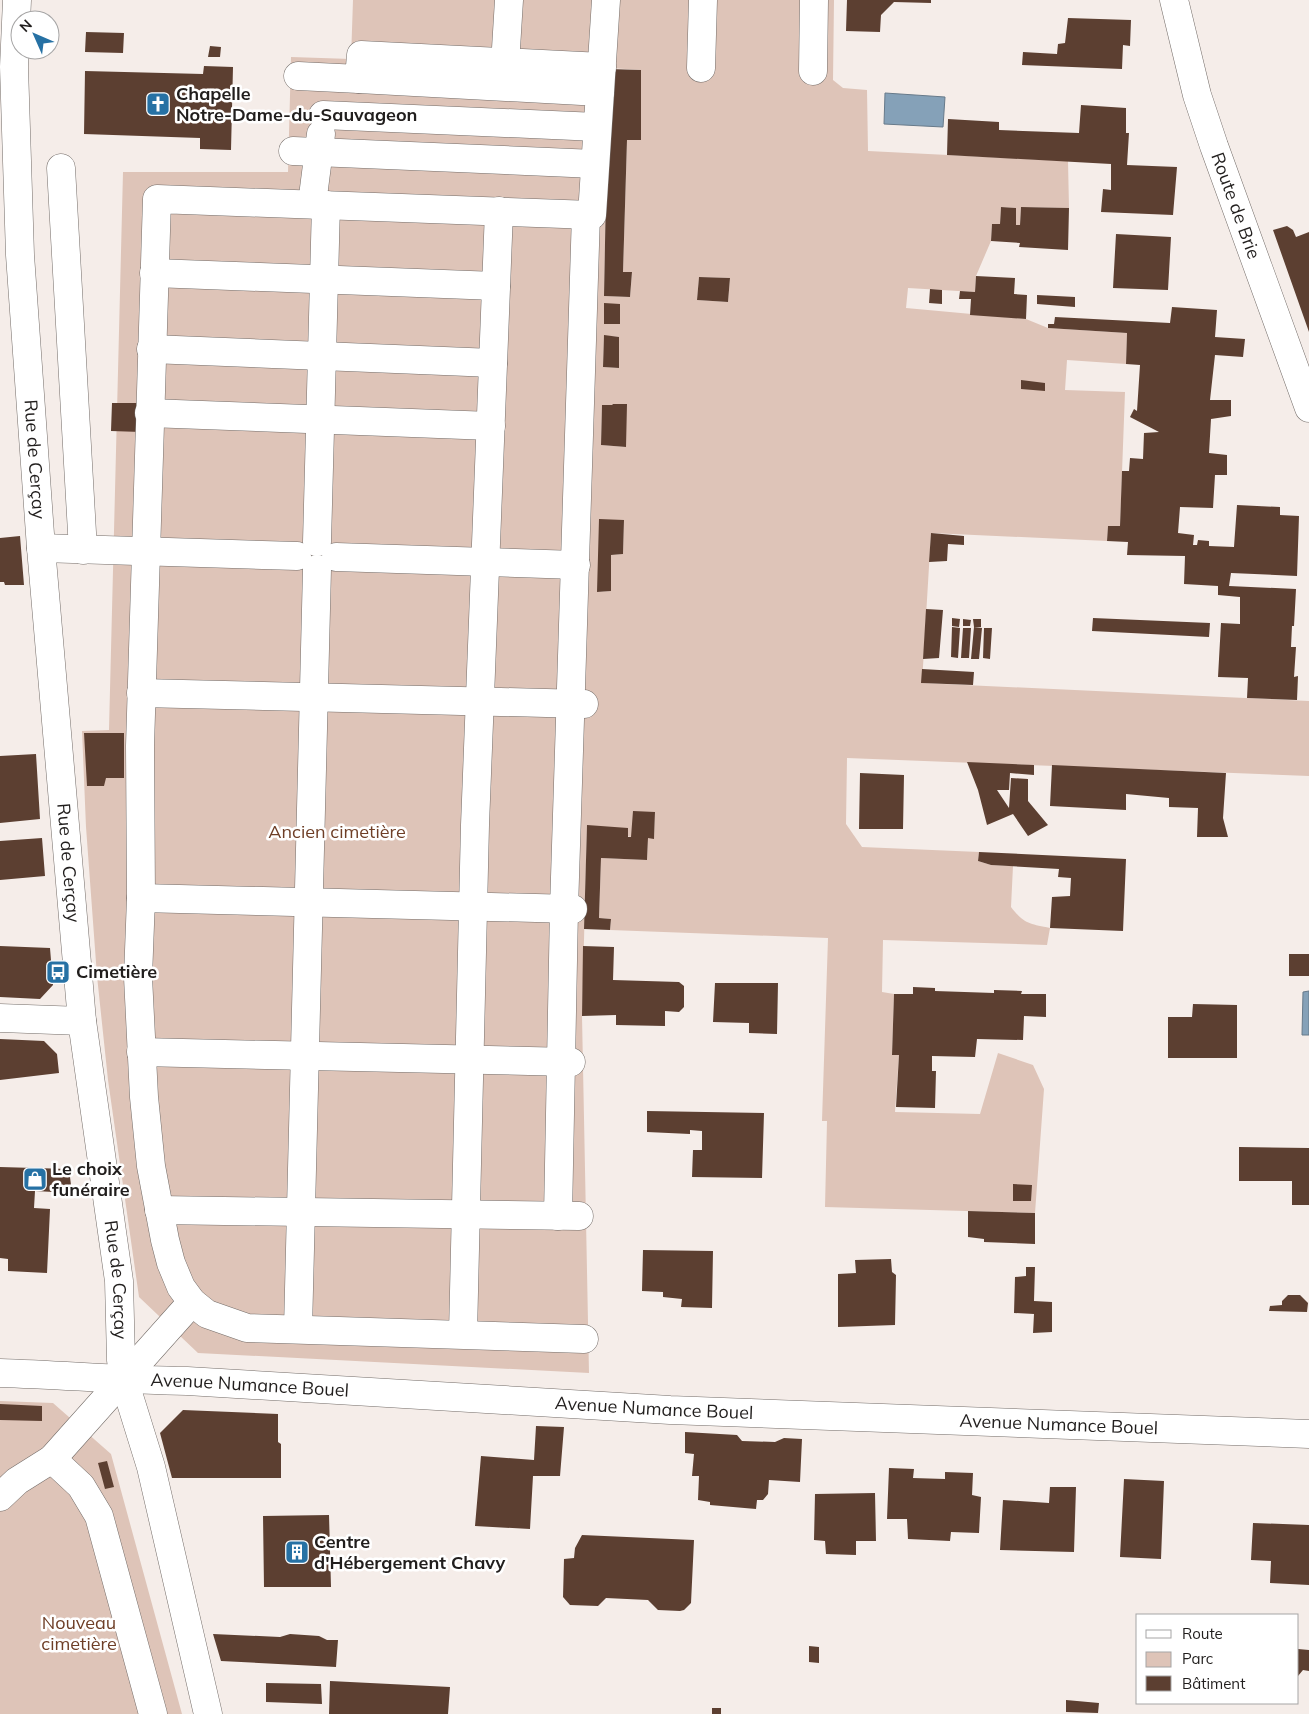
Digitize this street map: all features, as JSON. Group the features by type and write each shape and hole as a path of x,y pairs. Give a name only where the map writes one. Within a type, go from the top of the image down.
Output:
{"street":[{"name":"Rue de Cerçay","path":"18,0 7,65 10,255 41,548 82,1021 119,1281 121,1360 124,1380 151,1467 208,1714"},
{"path":"499,160 509,0"},
{"path":"584,1339 247,1328 207,1314 192,1302 181,1287 170,1263 159,1210 149,1150 141,1052 138,977 141,898 141,693 157,199 592,215 606,0"},
{"path":"701,68 702,0"},
{"path":"812,72 814,0"},
{"name":"Route de Brie","path":"1174,0 1197,95 1309,408"},
{"path":"298,76 360,80 504,75 601,80"},
{"path":"298,1329 324,279 319,205 306,151 323,115 327,78"},
{"path":"323,115 598,127"},
{"path":"306,151 595,164"},
{"path":"62,168 83,550"},
{"path":"463,1334 475,825 499,211"},
{"path":"159,1210 568,1216 565,1062 568,909 578,704 576,564 586,214"},
{"path":"154,273 496,286"},
{"path":"151,349 493,363"},
{"path":"150,413 491,426"},
{"path":"41,548 576,564"},
{"path":"141,693 578,704"},
{"path":"141,898 568,909"},
{"path":"0,1018 82,1021"},
{"path":"141,1052 565,1062"},
{"path":"0,1497 17,1481 52,1459 192,1302"},
{"name":"Avenue Numance Bouel","path":"0,1373 68,1375 124,1380 186,1381 670,1410 1309,1434"},
{"path":"52,1459 81,1486 99,1516 153,1714"}],"green space":[{"name":"Ancien cimetière","path":"353,0 834,0 833,80 843,88 867,90 868,151 1068,161 1069,208 1021,207 1020,225 1016,225 1016,208 1001,207 1000,224 992,224 991,241 976,276 975,292 908,288 906,308 1026,319 1048,328 1127,333 1126,364 1067,360 1065,390 1125,392 1120,526 1108,526 1107,541 931,533 922,683 1309,701 1309,776 847,758 846,824 862,847 979,852 978,861 991,865 1013,866 1011,907 1024,920 1050,928 1047,945 883,940 882,992 894,994 892,1054 899,1055 895,1112 980,1114 998,1053 1033,1065 1044,1089 1035,1213 825,1207 827,1121 822,1121 828,938 610,930 611,919 599,918 601,858 647,860 648,838 654,838 655,813 631,837 587,826 582,1016 589,1373 198,1353 139,1297 108,1080 97,976 86,827 82,731 109,730 123,172 288,172 291,57 351,59","holes":["610,68 641,70 641,140 627,140 623,272 632,273 630,297 604,296","699,277 730,278 728,302 697,300","604,303 620,324 604,324","604,336 619,337 619,368 603,367","626,404 626,447 601,445 602,406","624,520 623,554 611,555 611,591 597,592"]},
{"name":"Nouveau cimetière","path":"0,1401 53,1403 111,1454 182,1714 0,1714"}],"water":[{"path":"885,93 945,97 943,127 884,124"},
{"path":"1309,991 1309,1035 1302,1035 1303,992"}],"building":[{"path":"847,0 931,0 931,3 894,2 881,15 880,32 846,31"},
{"path":"1068,18 1131,20 1130,46 1123,45 1122,69 1022,65 1023,52 1057,54 1058,44 1065,43"},
{"path":"86,32 124,33 123,53 85,52"},
{"path":"210,46 221,47 220,57 208,57"},
{"name":"Chapelle Notre-Dame-du-Sauvageon","path":"204,66 233,67 231,150 200,149 200,138 84,134 85,71 203,74"},
{"path":"610,69 641,70 641,140 627,140 623,272 632,272 630,297 604,296"},
{"path":"1081,105 1126,108 1126,133 1129,133 1127,165 1177,167 1173,215 1101,212 1103,189 1111,190 1111,164 947,155 948,119 999,122 999,130 1079,133"},
{"path":"1001,207 1016,208 1016,225 1020,225 1021,207 1069,208 1068,250 1019,247 1020,243 991,241 992,224 1000,224"},
{"path":"1287,226 1293,230 1296,237 1309,232 1309,332 1273,230"},
{"path":"1116,234 1171,237 1168,290 1113,288"},
{"path":"976,276 1015,278 1014,294 1027,295 1026,319 970,315 971,299 959,299 960,291 975,292"},
{"path":"699,277 730,278 728,302 697,300"},
{"path":"930,289 942,290 942,304 929,303"},
{"path":"1037,295 1075,297 1075,307 1037,304"},
{"path":"604,303 620,304 620,324 604,324"},
{"path":"1172,307 1217,310 1215,337 1245,339 1243,357 1215,355 1210,400 1231,400 1231,416 1211,419 1209,453 1227,455 1227,475 1215,475 1213,508 1180,507 1178,533 1194,535 1193,545 1197,545 1198,540 1209,541 1209,546 1234,547 1237,505 1280,507 1280,515 1299,516 1297,576 1231,573 1229,586 1296,589 1291,647 1296,647 1294,677 1298,676 1297,700 1247,698 1248,678 1218,677 1221,623 1240,624 1240,597 1218,595 1218,586 1184,584 1185,556 1127,555 1128,542 1107,541 1108,526 1120,526 1122,471 1129,471 1130,458 1143,459 1144,433 1159,432 1130,417 1134,409 1137,411 1140,365 1126,364 1127,333 1048,328 1048,324 1054,324 1055,317 1170,323"},
{"path":"604,335 619,337 619,368 603,367"},
{"path":"1021,380 1045,383 1045,391 1021,389"},
{"path":"112,403 141,403 141,432 111,431"},
{"path":"627,404 626,447 601,445 602,405"},
{"path":"599,519 624,520 623,554 611,555 611,591 597,592"},
{"path":"931,533 964,536 964,545 948,544 947,561 929,562"},
{"path":"20,536 24,585 5,585 4,582 0,582 0,538"},
{"path":"926,609 943,610 939,658 923,659"},
{"path":"952,618 960,619 959,627 952,626"},
{"path":"1093,618 1210,623 1209,637 1092,631"},
{"path":"963,619 971,620 970,626 963,626"},
{"path":"973,619 981,619 981,627 974,627"},
{"path":"952,627 960,628 958,658 951,657"},
{"path":"974,627 982,628 979,659 971,659"},
{"path":"963,628 971,628 969,658 961,658"},
{"path":"984,628 992,628 990,659 983,658"},
{"path":"922,669 974,672 973,685 921,683"},
{"path":"84,733 124,733 124,778 106,778 104,786 87,786"},
{"path":"36,754 40,819 0,823 0,756"},
{"path":"967,762 1034,765 1034,775 1010,773 1009,790 997,790 1009,808 1011,778 1028,779 1028,801 1048,825 1028,836 1013,814 987,825 978,790"},
{"path":"1052,765 1226,773 1223,818 1228,837 1197,837 1198,808 1169,807 1169,798 1126,794 1126,810 1050,806"},
{"path":"860,773 904,775 903,829 859,829"},
{"path":"633,811 655,812 654,839 648,838 647,860 601,858 599,918 611,919 610,930 584,929 587,825 628,828 628,837 631,837"},
{"path":"42,838 45,876 0,880 0,841"},
{"path":"979,852 1126,859 1123,931 1050,928 1052,897 1070,896 1071,878 1058,877 1059,869 991,865 978,861"},
{"path":"0,946 50,948 53,985 40,999 0,997"},
{"path":"583,946 614,947 613,980 679,982 684,986 684,1007 679,1012 665,1011 665,1026 616,1025 616,1015 582,1016"},
{"path":"1289,954 1309,954 1309,976 1289,976"},
{"path":"715,983 778,983 777,1034 749,1033 749,1023 713,1022"},
{"path":"913,987 935,988 935,991 994,993 994,990 1022,991 1021,994 1046,994 1046,1017 1024,1016 1023,1040 977,1039 975,1057 932,1056 932,1071 936,1071 935,1108 896,1107 899,1055 892,1055 894,994 913,994"},
{"path":"1193,1004 1237,1005 1237,1058 1168,1058 1168,1017 1192,1017"},
{"path":"0,1039 44,1041 57,1054 59,1073 0,1080"},
{"path":"647,1111 764,1113 762,1178 692,1177 693,1150 702,1150 702,1131 690,1130 690,1134 647,1132"},
{"path":"1239,1147 1309,1148 1309,1205 1292,1205 1292,1181 1239,1181"},
{"path":"0,1167 69,1169 72,1193 35,1191 34,1208 50,1209 47,1273 8,1271 8,1259 0,1258"},
{"path":"1013,1184 1032,1185 1031,1201 1013,1201"},
{"path":"968,1211 1035,1213 1035,1244 984,1242 984,1239 968,1237"},
{"path":"643,1250 713,1251 712,1308 681,1307 682,1299 663,1297 663,1292 642,1291"},
{"path":"891,1259 892,1272 896,1275 895,1325 838,1327 838,1274 856,1273 855,1260"},
{"path":"1026,1267 1035,1267 1034,1301 1052,1302 1052,1332 1033,1333 1034,1314 1014,1313 1015,1277 1026,1276"},
{"path":"1288,1295 1300,1295 1308,1303 1307,1312 1269,1311 1270,1306 1282,1305 1282,1301"},
{"path":"0,1404 42,1406 42,1421 0,1420"},
{"path":"183,1410 278,1414 278,1442 281,1444 281,1478 172,1478 160,1433"},
{"path":"536,1426 564,1427 560,1476 533,1476 530,1529 475,1526 481,1456 534,1460"},
{"path":"685,1432 737,1435 742,1441 775,1442 784,1438 802,1439 800,1482 769,1480 768,1494 763,1500 757,1500 756,1509 710,1505 710,1502 698,1500 699,1476 692,1476 694,1454 685,1453"},
{"path":"107,1461 114,1487 105,1489 98,1463"},
{"path":"889,1468 914,1469 913,1478 945,1479 945,1472 973,1473 972,1495 981,1497 979,1533 951,1532 950,1541 908,1539 907,1519 887,1519"},
{"path":"1124,1479 1164,1481 1161,1559 1120,1557"},
{"path":"1050,1487 1076,1487 1074,1552 1000,1550 1003,1500 1049,1503"},
{"path":"875,1493 876,1541 856,1541 856,1555 826,1554 825,1541 814,1540 815,1494"},
{"name":"Centre d'Hébergement Chavy","path":"329,1515 331,1587 264,1587 263,1516"},
{"path":"1253,1523 1309,1525 1309,1585 1270,1583 1271,1561 1251,1560"},
{"path":"582,1535 694,1540 691,1603 684,1610 680,1611 658,1610 648,1600 606,1598 598,1606 570,1605 563,1597 564,1559 574,1558 575,1548"},
{"path":"213,1634 280,1637 290,1634 319,1636 327,1640 338,1640 336,1667 221,1661"},
{"path":"809,1646 819,1647 819,1663 809,1662"},
{"path":"1299,1649 1309,1650 1309,1671 1303,1670 1299,1675"},
{"path":"330,1681 450,1687 448,1714 329,1714"},
{"path":"266,1683 321,1684 322,1704 266,1702"},
{"path":"1066,1700 1099,1703 1098,1713 1066,1712"},
{"path":"712,1708 721,1708 721,1714 712,1714"}],"place":[{"name":"Chapelle Notre-Dame-du-Sauvageon","path":"158,104"},
{"name":"Cimetière","path":"58,972"},
{"name":"Le choix funéraire","path":"35,1179"},
{"name":"Centre d'Hébergement Chavy","path":"297,1552"}]}
